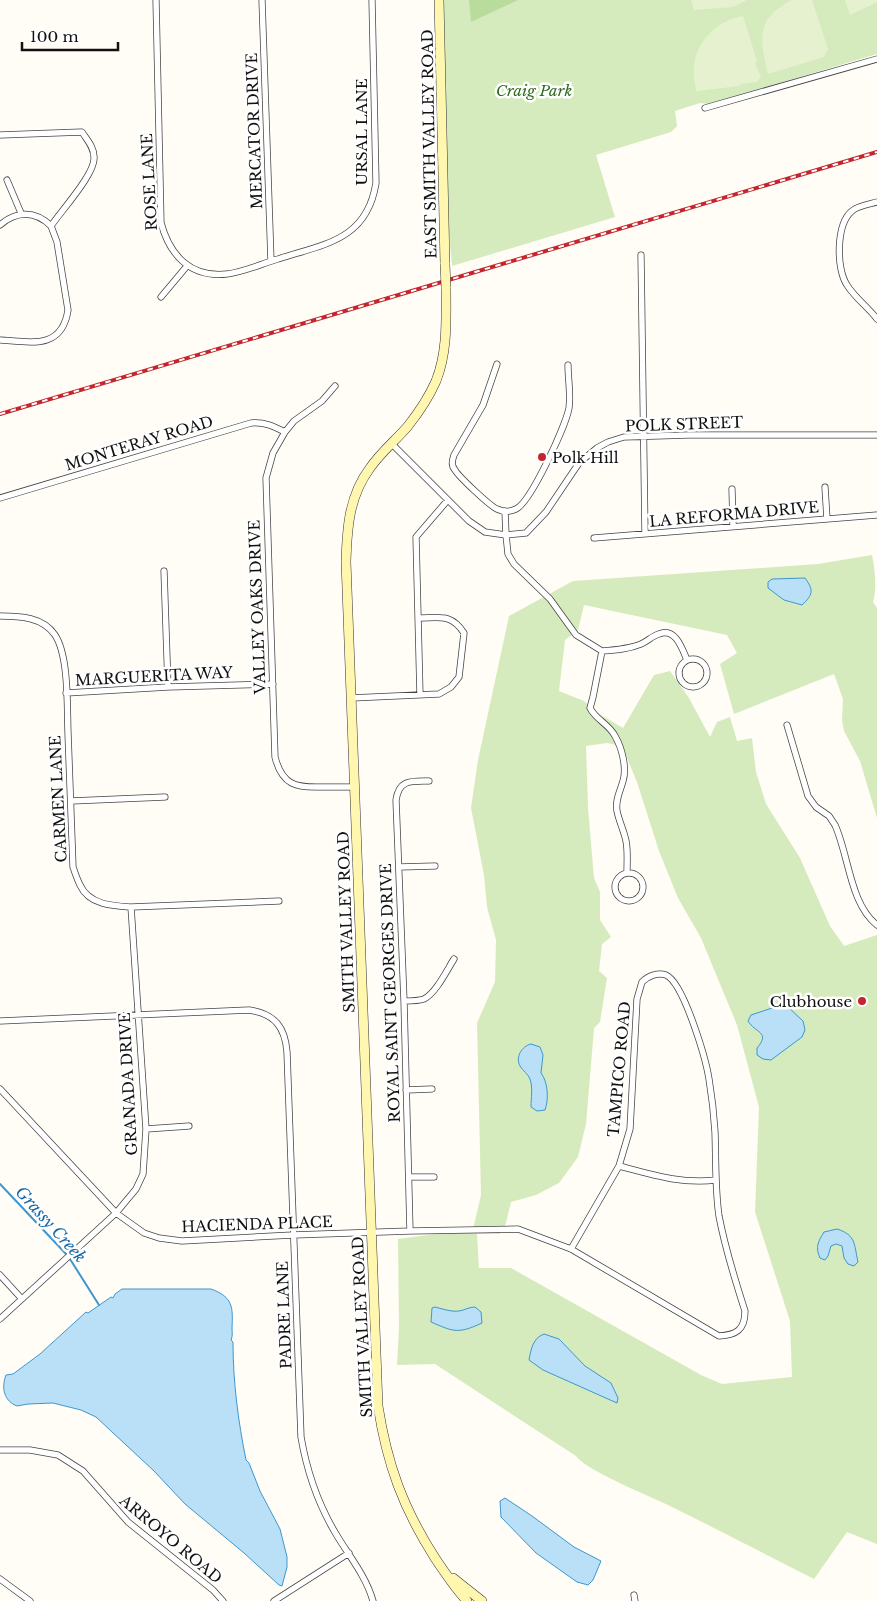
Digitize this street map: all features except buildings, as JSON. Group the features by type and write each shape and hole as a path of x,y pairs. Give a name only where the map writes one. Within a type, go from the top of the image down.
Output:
{"main road":[{"name":"EAST SMITH VALLEY ROAD","path":"439,0 446,287"},
{"name":"SMITH VALLEY ROAD","path":"443,1570 409,1514 394,1475 384,1442 377,1386 346,579 347,528 352,502 363,479 375,461 414,417 436,380 444,351 446,335 446,287"},
{"path":"443,1570 467,1601"},
{"path":"443,1570 482,1601"}],"street":[{"name":"ROSE LANE","path":"156,0 161,224 169,246 187,266 215,275 227,274 272,261"},
{"name":"MERCATOR DRIVE","path":"262,0 272,261"},
{"name":"URSAL LANE","path":"272,261 344,236 360,221 374,198 376,183 372,0"},
{"path":"705,108 877,59"},
{"path":"0,135 82,132 92,147 94,160 90,173 51,226"},
{"path":"7,180 21,213"},
{"path":"877,202 852,210 846,218 842,229 839,247 841,270 845,283 861,304 877,320"},
{"path":"0,225 7,219 21,213 38,216 51,226 58,252 68,310 67,319 59,333 46,340 38,342 0,340"},
{"path":"640,254 645,534"},
{"path":"161,297 187,266"},
{"path":"497,364 483,405 454,455 452,462 454,470 461,477 496,509 505,511 516,509 526,500 550,457 569,408 568,365"},
{"name":"VALLEY OAKS DRIVE","path":"335,386 322,401 294,421 285,432 274,452 266,478 275,757 280,772 286,779 299,787 354,787"},
{"name":"MONTERAY ROAD","path":"0,498 251,423 261,422 285,432"},
{"name":"POLK STREET","path":"391,443 469,522 484,532 506,535 526,533 546,512 579,463 597,448 624,437 877,434"},
{"path":"825,487 827,519"},
{"path":"732,489 733,526"},
{"path":"420,694 416,537 448,501"},
{"path":"505,511 508,554 514,564 550,599 576,635 602,651 623,649 636,645 661,632 667,632 680,642 687,660"},
{"name":"LA REFORMA DRIVE","path":"594,538 877,515"},
{"path":"164,571 168,687"},
{"name":"CARMEN LANE","path":"0,616 16,616 39,621 50,628 59,642 63,653 73,866 80,887 91,898 109,906 131,907 279,901"},
{"path":"351,698 439,694 451,687 459,677 464,633 458,624 450,618 418,618"},
{"path":"602,651 590,708 594,716 607,724 615,735 623,758 624,781 617,799 617,811 627,844 627,872"},
{"path":"691,658 699,660 705,666 706,678 700,685 691,687 680,679 679,670 683,662 687,660 691,658"},
{"name":"MARGUERITA WAY","path":"66,693 168,687 273,684"},
{"path":"787,726 808,796 812,802 832,819 860,905 867,917 877,925"},
{"name":"ROYAL SAINT GEORGES DRIVE","path":"410,1231 396,800 400,786 406,782 429,781"},
{"path":"71,801 165,797"},
{"path":"399,867 435,866"},
{"path":"627,872 636,874 644,886 640,896 632,901 623,900 616,893 615,889 616,880 627,872"},
{"name":"GRANADA DRIVE","path":"0,1319 116,1213 136,1189 143,1174 146,1129 131,907"},
{"path":"404,1001 417,1001 426,998 438,984 454,959"},
{"name":"TAMPICO ROAD","path":"571,1249 619,1166 630,1129 637,999 642,982 654,974 666,975 676,984 693,1022 709,1078 715,1129 716,1180"},
{"name":"PADRE LANE","path":"138,1016 249,1010 270,1017 282,1029 286,1040 300,1424 303,1451 317,1498 333,1528 364,1577 374,1601"},
{"path":"0,1022 138,1016"},
{"name":"HACIENDA PLACE","path":"0,1089 116,1213 144,1233 159,1238 182,1241 372,1232 518,1229 571,1249 719,1336 730,1335 738,1331 745,1320 745,1311 729,1260 719,1215 716,1180"},
{"path":"406,1090 432,1089"},
{"path":"146,1129 188,1126"},
{"path":"619,1166 668,1179 699,1182 716,1180"},
{"path":"409,1177 434,1177"},
{"path":"0,1275 22,1299"},
{"name":"ARROYO ROAD","path":"0,1450 30,1450 58,1454 83,1471 128,1522 213,1590 223,1601"},
{"path":"274,1601 349,1553"},
{"path":"0,1579 30,1601"}],"green space":[{"name":"Craig Park","path":"444,0 877,0 877,54 733,97 708,104 700,103 675,111 677,126 671,132 596,155 615,217 452,266 446,194"},
{"path":"469,0 518,0 471,22"},
{"path":"691,0 747,0 733,7 694,10"},
{"path":"792,0 812,0 828,49 824,57 768,74 763,50 763,31 772,15 780,7"},
{"path":"845,0 877,0 877,2 850,15"},
{"path":"743,16 757,61 755,63 761,77 757,82 741,84 740,86 696,91 694,67 699,49 704,40 725,22"},
{"path":"872,555 875,579 873,602 877,608 877,818 860,761 844,731 842,720 843,699 834,674 734,714 720,664 737,653 727,635 584,605 578,630 565,640 559,691 584,701 596,712 623,728 654,675 670,671 689,698 710,737 717,722 730,717 737,741 752,738 756,772 766,804 800,858 830,926 844,946 877,935 877,1544 847,1532 814,1579 592,1468 435,1364 397,1365 399,1327 398,1239 473,1229 481,1195 477,1023 495,982 496,940 487,907 484,875 471,808 478,760 509,616 573,581 818,564","holes":["607,743 622,746 637,782 659,851 678,898 701,938 737,1025 759,1107 755,1212 790,1321 792,1377 722,1384 701,1375 511,1268 479,1268 477,1234 500,1234 506,1223 511,1202 536,1195 559,1183 578,1157 586,1124 594,1028 600,1022 607,978 599,971 602,944 611,937 600,920 600,892 594,878 588,808 586,746"]}],"water":[{"path":"805,578 811,592 802,605 784,600 768,588 768,582 772,579"},
{"path":"775,1007 789,1008 803,1021 805,1030 802,1037 771,1060 763,1059 757,1055 757,1048 761,1043 762,1036 748,1021 751,1015"},
{"path":"531,1044 540,1047 543,1055 541,1073 546,1086 545,1110 537,1111 531,1107 532,1089 530,1079 521,1068 518,1059 520,1052"},
{"path":"837,1229 848,1234 855,1245 858,1262 854,1266 848,1264 844,1258 842,1246 836,1244 831,1246 825,1260 820,1258 818,1254 817,1248 824,1232"},
{"path":"122,1289 211,1289 228,1299 232,1309 231,1340 233,1342 235,1386 243,1445 246,1460 280,1529 287,1557 287,1567 282,1586 185,1504 154,1471 96,1417 81,1410 53,1403 17,1406 6,1397 4,1385 6,1375 13,1374 40,1354 86,1312 88,1313 111,1297 113,1298"},
{"path":"475,1307 481,1312 482,1323 461,1330 445,1328 431,1322 432,1308 461,1311"},
{"path":"544,1334 559,1339 585,1366 611,1383 618,1398 617,1403 543,1370 529,1360 535,1341"},
{"path":"505,1498 574,1547 601,1561 593,1580 588,1585 577,1582 536,1553 501,1517 500,1501"}],"waterway":[{"name":"Grassy Creek","path":"0,1184 67,1255"},
{"name":"Grassy Creek","path":"70,1259 99,1305"}],"railway":[{"path":"0,414 877,152"}],"place":[{"name":"Polk Hill","path":"542,457"},
{"name":"Clubhouse","path":"862,1001"}]}
